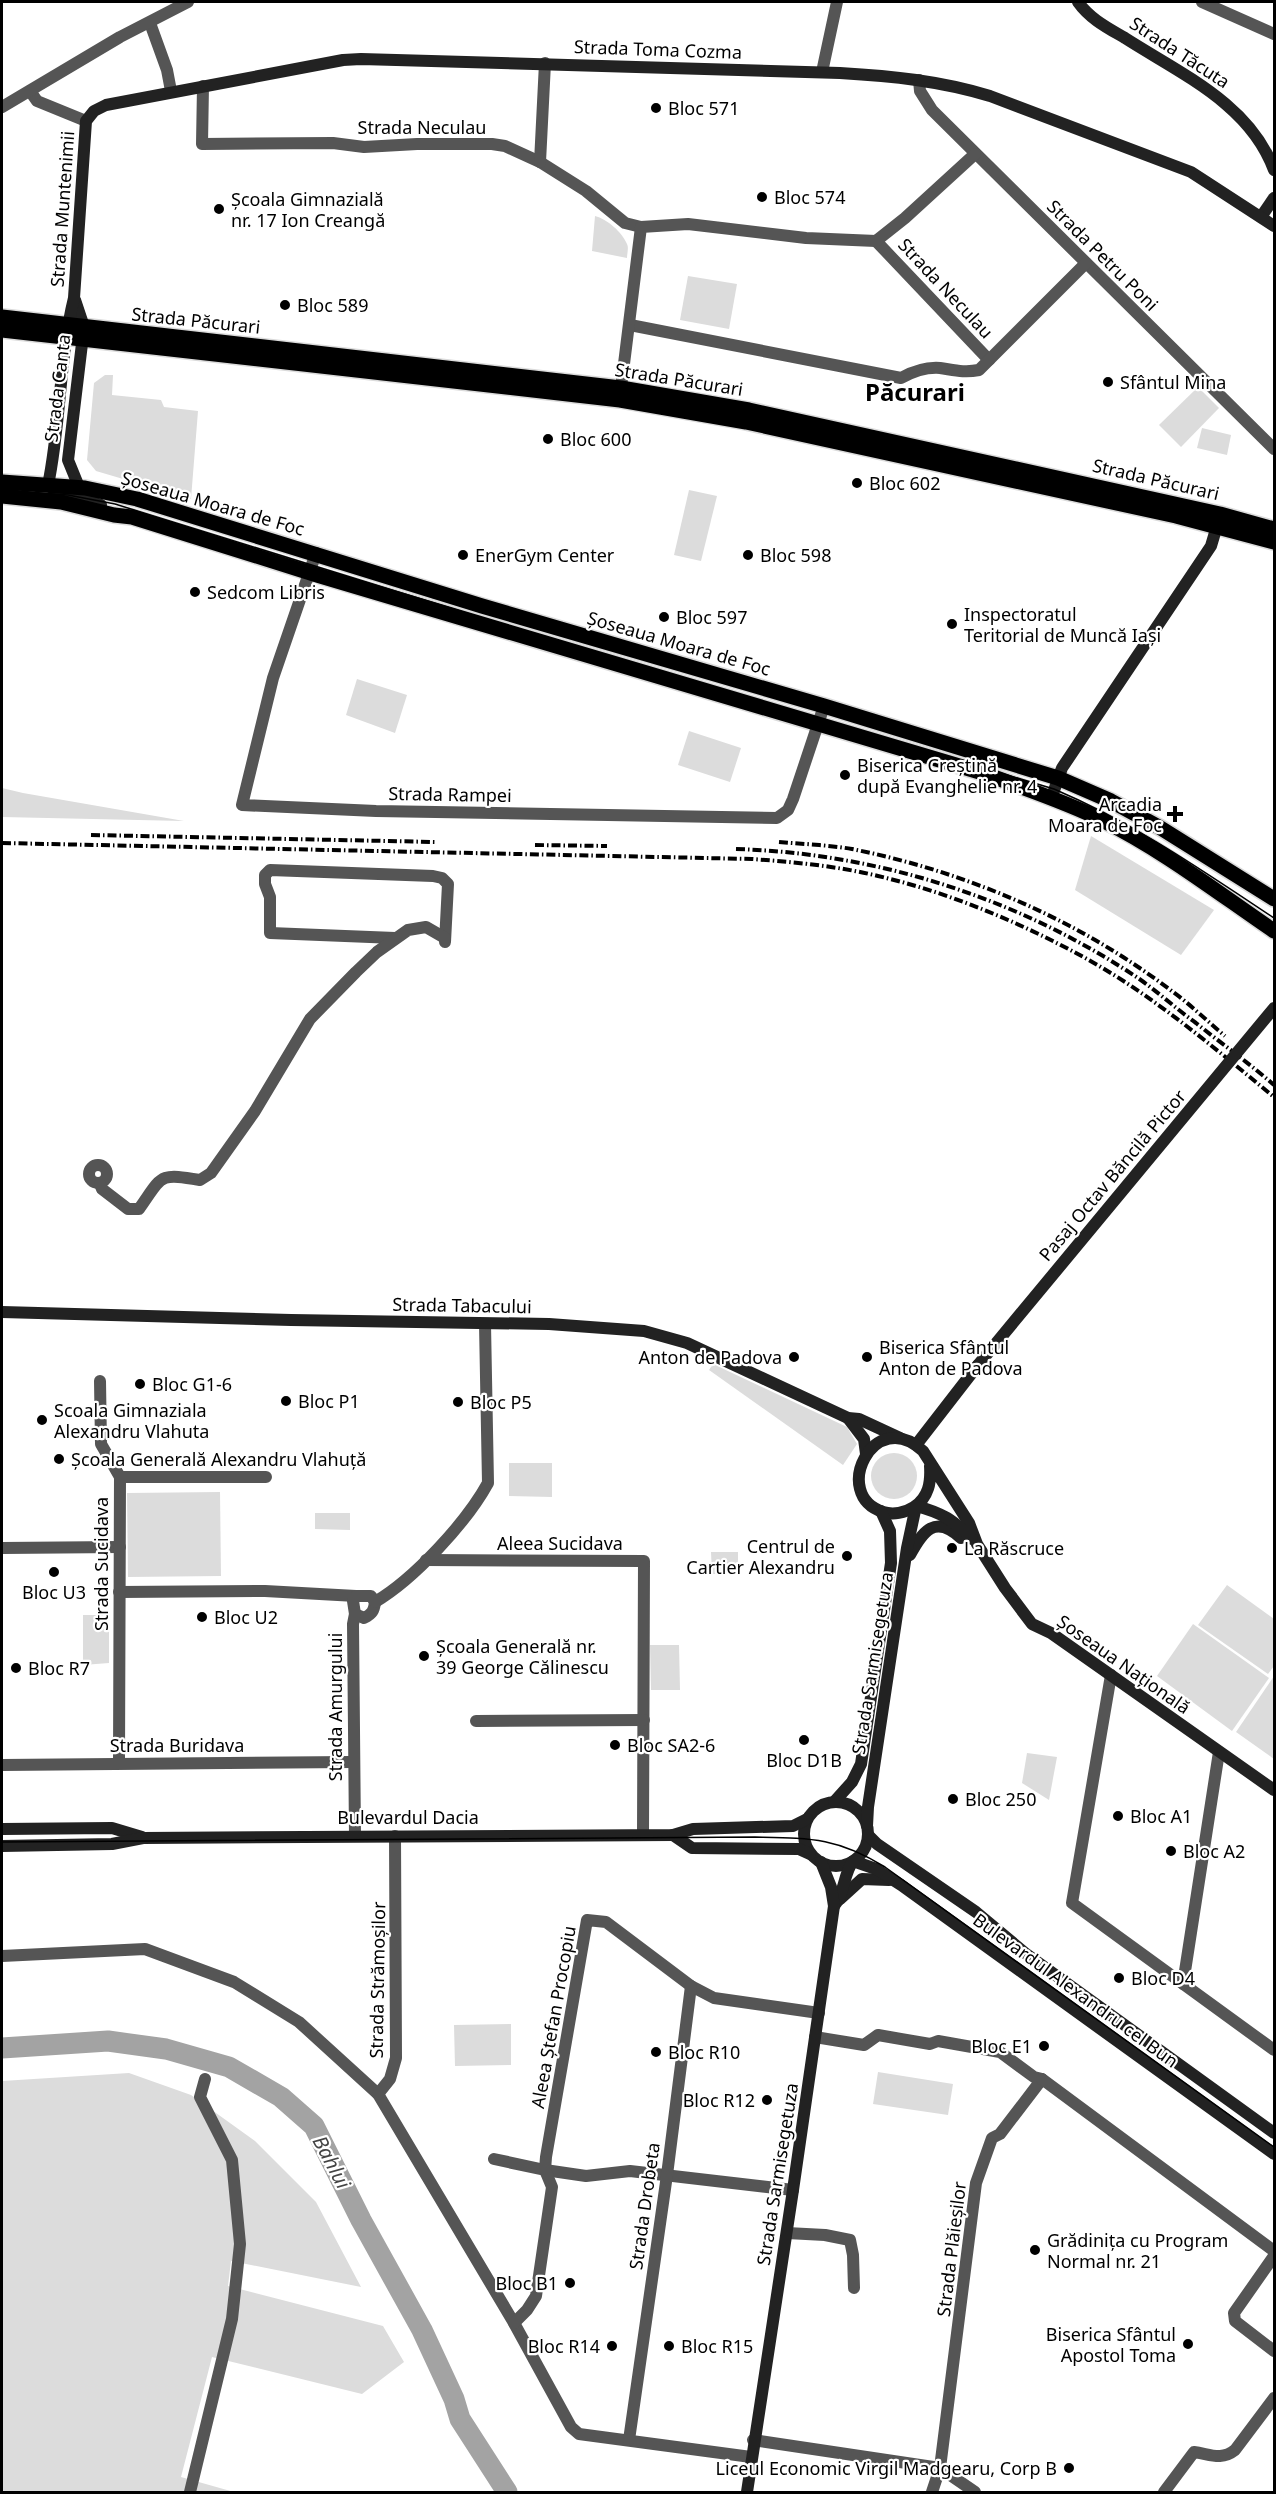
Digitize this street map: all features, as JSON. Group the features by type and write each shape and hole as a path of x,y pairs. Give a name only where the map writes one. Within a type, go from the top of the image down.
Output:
{"main road":[{"path":"2,317 67,331"},
{"path":"2,330 67,331"},
{"name":"Strada Păcurari","path":"67,331 621,394 1273,532"},
{"path":"2,482 48,484"},
{"name":"Șoseaua Moara de Foc","path":"48,484 79,487 137,499 482,606 824,706 1058,778 1111,801 1159,826 1275,899"},
{"name":"Șoseaua Moara de Foc","path":"2,496 61,501 132,517 983,773 1101,820 1158,851 1275,931"}],"street":[{"path":"2,107 120,37 188,2"},
{"path":"822,72 837,2"},
{"name":"Strada Tăcuta","path":"1078,2 1092,18 1187,76 1225,103 1254,134 1275,170"},
{"path":"1202,2 1275,34"},
{"path":"150,23 167,70 171,91"},
{"name":"Strada Toma Cozma","path":"86,121 94,111 106,105 171,91 352,59 822,72 919,80 961,87 990,96 1191,172 1275,226"},
{"path":"540,162 545,63"},
{"name":"Strada Petru Poni","path":"919,80 920,91 926,102 975,154 1275,449"},
{"name":"Strada Neculau","path":"204,86 202,144 333,143 364,147 492,144 520,151 540,162 586,191 625,223 641,227 688,224 806,238 876,241 905,218 975,154"},
{"path":"30,91 37,101 86,121"},
{"name":"Strada Muntenimii","path":"67,331 74,298 86,121"},
{"path":"1261,217 1275,198"},
{"path":"621,394 641,227"},
{"name":"Strada Neculau","path":"876,241 989,360"},
{"path":"630,325 901,378 912,373 937,368 965,373 979,370 1086,263"},
{"name":"Strada Muntenimii","path":"74,298 83,333"},
{"name":"Strada Canta","path":"48,484 54,459 67,331"},
{"name":"Strada Canta","path":"79,487 69,460 83,333"},
{"path":"48,484 55,490 132,517"},
{"path":"1051,799 1062,768 1211,546 1219,520"},
{"path":"309,572 316,553"},
{"name":"Strada Rampei","path":"309,572 273,678 242,805 376,811 777,818 788,810 793,799 824,706"},
{"path":"100,1184 102,1189 128,1209 139,1209 159,1180 167,1176 200,1180 211,1173 255,1111 310,1019 377,952 408,930 426,927 445,941 448,884 442,879 433,876 270,870 265,875 265,884 270,897 270,933 395,938"},
{"name":"Pasaj Octav Băncilă Pictor","path":"916,1445 978,1365 1275,1008"},
{"name":"Strada Tabacului","path":"2,1312 616,1328 655,1333 687,1343 848,1418 859,1419 900,1438"},
{"name":"Strada Amurgului","path":"355,1614 364,1618 370,1615 374,1610 375,1602 390,1593 426,1560 476,1504 488,1483 485,1324"},
{"path":"100,1381 101,1444 120,1477"},
{"path":"848,1418 864,1439 866,1454"},
{"path":"900,1438 916,1445 923,1451 930,1466 931,1480 928,1490 916,1506 898,1513 873,1508 860,1485 861,1465 866,1454 880,1442 900,1438"},
{"name":"Șoseaua Națională","path":"930,1466 969,1523 977,1545"},
{"name":"Strada Sucidava","path":"119,1762 120,1477 266,1477"},
{"name":"Șoseaua Națională","path":"916,1506 951,1518 977,1545 1032,1624 1051,1633 1275,1790"},
{"name":"Strada Sarmisegetuza","path":"868,1830 868,1808 916,1506"},
{"name":"Strada Sarmisegetuza","path":"834,1802 852,1782 861,1764 891,1563 890,1531 881,1511"},
{"path":"905,1564 922,1534 938,1525 957,1534 992,1568"},
{"path":"2,1548 120,1547"},
{"name":"Aleea Sucidava","path":"426,1560 644,1561 643,1835"},
{"path":"119,1592 265,1591 370,1596 375,1602"},
{"name":"Strada Amurgului","path":"355,1836 352,1762 355,1614 353,1601 356,1596"},
{"path":"1111,1675 1072,1903 1275,2050"},
{"path":"476,1720 644,1720"},
{"path":"1183,1984 1220,1752"},
{"name":"Strada Buridava","path":"2,1765 119,1762 352,1762"},
{"path":"673,1835 693,1829 794,1826 807,1819 818,1806 834,1802 849,1804 864,1818 868,1830 865,1848 846,1873 837,1902"},
{"path":"807,1819 804,1838 810,1854"},
{"name":"Bulevardul Dacia","path":"2,1829 112,1828 143,1838"},
{"name":"Bulevardul Alexandru cel Bun","path":"868,1830 877,1844 976,1912 1025,1953 1275,2133"},
{"path":"673,1835 692,1848 799,1849 821,1862 841,1865 853,1861"},
{"name":"Bulevardul Dacia","path":"2,1846 112,1844 143,1838 673,1835"},
{"name":"Strada Strămoșilor","path":"2,1956 145,1949 174,1959 234,1982 272,2004 299,2022 378,2094 390,2079 396,2058 395,1836"},
{"name":"Bulevardul Alexandru cel Bun","path":"853,1861 876,1869 896,1881 1275,2154"},
{"name":"Strada Sarmisegetuza","path":"747,2493 753,2440 837,1902 821,1862"},
{"path":"837,1902 862,1879 896,1881"},
{"name":"Aleea Ștefan Procopiu","path":"514,2323 527,2310 536,2296 552,2187 545,2170 587,1920 606,1922 691,1986"},
{"path":"691,1986 714,1998 819,2013"},
{"name":"Strada Drobeta","path":"629,2440 691,1986"},
{"path":"815,2037 864,2044 878,2036 930,2044 938,2041 1000,2052 1035,2077 1042,2079 1275,2251"},
{"path":"190,2493 232,2319 240,2244 232,2160 200,2097 205,2079"},
{"name":"Strada Plăieșilor","path":"932,2493 940,2468 976,2183 992,2138 1000,2134 1042,2079"},
{"path":"378,2094 514,2323 571,2427 579,2434 751,2457"},
{"path":"494,2159 586,2176 630,2171 793,2190"},
{"path":"787,2233 825,2235 850,2240 854,2288"},
{"path":"1275,2256 1234,2313 1235,2321 1275,2351"},
{"path":"1164,2493 1194,2451 1218,2457 1229,2455 1235,2450 1275,2398"},
{"path":"753,2440 940,2468 975,2493"}],"shaded area":[{"path":"595,216 609,223 622,235 628,246 627,258 592,251"},
{"path":"688,276 737,284 729,329 680,320"},
{"path":"105,375 113,375 112,395 161,400 164,407 198,411 191,499 96,471 87,460 94,383"},
{"path":"1198,387 1219,408 1181,447 1159,425"},
{"path":"1202,428 1231,435 1227,455 1197,448"},
{"path":"689,490 717,496 701,561 674,555"},
{"path":"357,679 407,695 395,733 346,715"},
{"path":"689,731 741,748 730,782 678,765"},
{"path":"2,788 23,793 184,821 2,817"},
{"path":"1091,836 1214,910 1181,955 1075,890"},
{"path":"713,1364 847,1427 857,1444 843,1465 709,1370"},
{"path":"894,1453 910,1460 917,1476 910,1492 894,1499 878,1492 871,1476 878,1460"},
{"path":"509,1463 552,1463 552,1497 509,1496"},
{"path":"220,1492 221,1576 128,1577 127,1493"},
{"path":"315,1513 350,1513 350,1530 315,1529"},
{"path":"711,1552 738,1552 738,1574 712,1574"},
{"path":"1227,1585 1274,1619 1274,1666 1268,1674 1198,1625"},
{"path":"83,1615 103,1615 103,1629 109,1629 109,1663 83,1665"},
{"path":"1193,1624 1269,1678 1232,1731 1157,1676"},
{"path":"650,1645 679,1645 680,1690 651,1690"},
{"path":"1274,1676 1274,1759 1236,1732"},
{"path":"1027,1753 1057,1757 1049,1800 1022,1783"},
{"path":"511,2024 511,2065 455,2066 454,2025"},
{"path":"878,2072 953,2084 948,2115 873,2104"},
{"path":"129,2073 191,2095 255,2141 316,2202 361,2287 231,2261 228,2286 383,2326 404,2362 362,2394 212,2357 181,2477 234,2492 2,2492 2,2081"}],"waterway":[{"name":"Bahlui","path":"2,2048 108,2041 166,2049 229,2067 281,2097 314,2126 361,2220 422,2330 454,2399 460,2419 507,2492"}],"tram line":[{"path":"2,490 68,495 115,504 479,617 1054,789 1140,832 1274,918"},
{"path":"2,1842 755,1837 822,1841 852,1850 885,1867 1274,2147"}],"railway":[{"path":"91,835 436,842"},
{"path":"779,842 852,849 895,859 979,885 1020,902 1060,921 1137,966 1180,997 1225,1036"},
{"path":"2,843 752,859 815,865 863,873 955,899 1029,929 1076,953 1129,984 1154,1002 1274,1097"},
{"path":"535,845 607,846"},
{"path":"736,849 789,852 893,870 944,885 1043,924 1090,948 1143,981 1274,1085"}],"place":[{"name":"Bloc 571","path":"656,108"},
{"name":"Bloc 574","path":"762,197"},
{"name":"Școala Gimnazială nr. 17 Ion Creangă","path":"219,209"},
{"name":"Bloc 589","path":"285,305"},
{"name":"Sfântul Mina","path":"1108,382"},
{"name":"Bloc 600","path":"548,439"},
{"name":"Bloc 602","path":"857,483"},
{"name":"EnerGym Center","path":"463,555"},
{"name":"Bloc 598","path":"748,555"},
{"name":"Sedcom Libris","path":"195,592"},
{"name":"Bloc 597","path":"664,617"},
{"name":"Inspectoratul Teritorial de Muncă Iași","path":"952,624"},
{"name":"Biserica Creștină după Evanghelie nr. 4","path":"845,775"},
{"name":"Arcadia Moara de Foc","path":"1175,814"},
{"name":"Anton de Padova","path":"794,1357"},
{"name":"Biserica Sfântul Anton de Padova","path":"867,1357"},
{"name":"Bloc G1-6","path":"140,1384"},
{"name":"Bloc P1","path":"286,1401"},
{"name":"Bloc P5","path":"458,1402"},
{"name":"Scoala Gimnaziala Alexandru Vlahuta","path":"42,1420"},
{"name":"Școala Generală Alexandru Vlahuță","path":"59,1459"},
{"name":"La Răscruce","path":"952,1548"},
{"name":"Centrul de Cartier Alexandru","path":"847,1556"},
{"name":"Bloc U3","path":"54,1572"},
{"name":"Bloc U2","path":"202,1617"},
{"name":"Școala Generală nr. 39 George Călinescu","path":"424,1656"},
{"name":"Bloc R7","path":"16,1668"},
{"name":"Bloc D1B","path":"804,1740"},
{"name":"Bloc SA2-6","path":"615,1745"},
{"name":"Bloc 250","path":"953,1799"},
{"name":"Bloc A1","path":"1118,1816"},
{"name":"Bloc A2","path":"1171,1851"},
{"name":"Bloc D4","path":"1119,1978"},
{"name":"Bloc E1","path":"1044,2046"},
{"name":"Bloc R10","path":"656,2052"},
{"name":"Bloc R12","path":"767,2100"},
{"name":"Grădinița cu Program Normal nr. 21","path":"1035,2250"},
{"name":"Bloc B1","path":"570,2283"},
{"name":"Biserica Sfântul Apostol Toma","path":"1188,2344"},
{"name":"Bloc R14","path":"612,2346"},
{"name":"Bloc R15","path":"669,2346"},
{"name":"Liceul Economic Virgil Madgearu, Corp B","path":"1069,2468"}],"district":[{"name":"Păcurari","path":"915,391"}]}
